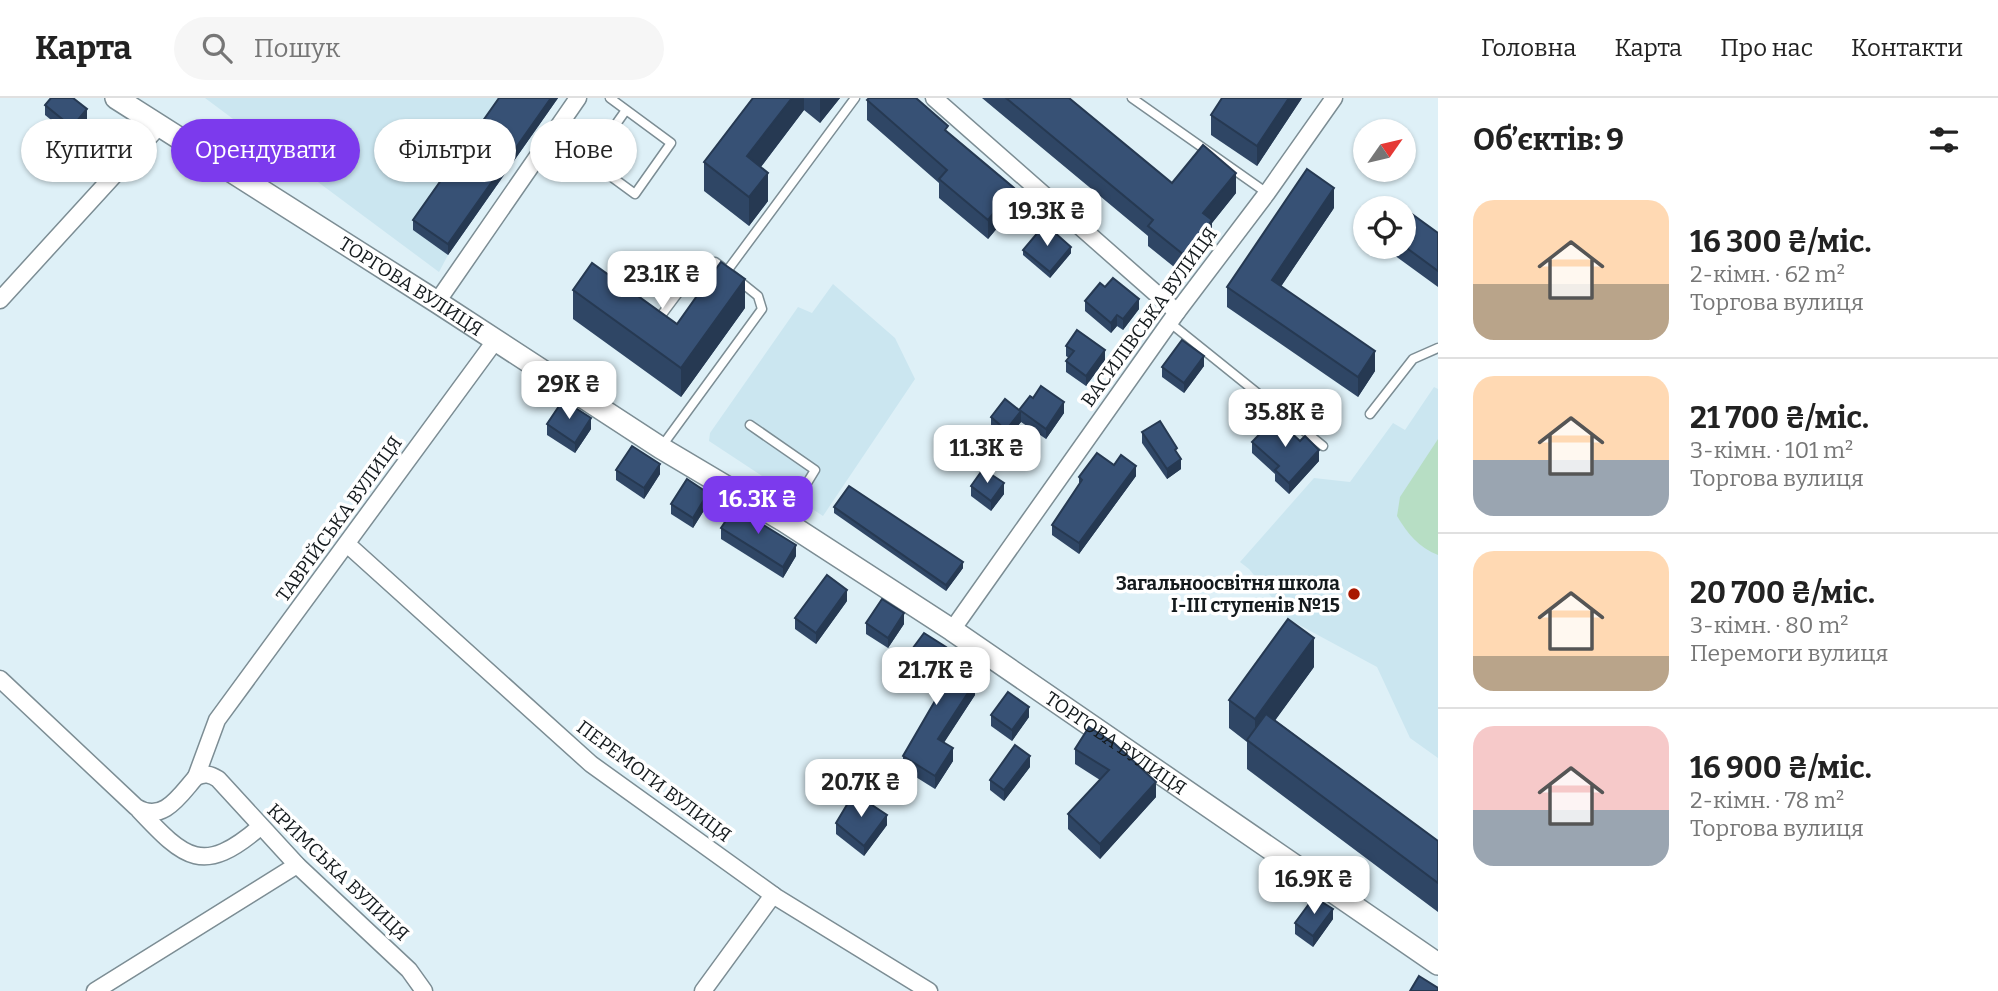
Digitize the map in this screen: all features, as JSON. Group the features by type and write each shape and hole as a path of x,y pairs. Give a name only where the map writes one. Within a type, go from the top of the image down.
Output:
{"street":[{"name":"ТОРГОВА ВУЛИЦЯ","path":"116,98 661,448 784,521 952,629 1438,964"},
{"path":"437,302 578,98"},
{"path":"934,98 1173,317"},
{"name":"ВАСИЛІВСЬКА ВУЛИЦЯ","path":"952,629 1173,317 1334,98"},
{"path":"0,300 159,126"},
{"name":"ТАВРІЙСЬКА ВУЛИЦЯ","path":"196,777 217,720 495,341"},
{"name":"ПЕРЕМОГИ ВУЛИЦЯ","path":"347,544 591,764 773,895 929,991"},
{"path":"0,679 173,845 197,856 210,857 225,853 242,843 260,827"},
{"path":"217,720 216,755 218,769 226,786"},
{"path":"136,807 143,812 152,813 165,810 196,777 206,774 226,786"},
{"name":"КРИМСЬКА ВУЛИЦЯ","path":"226,786 296,865 409,970 424,991"},
{"path":"95,991 296,865"},
{"path":"703,991 773,895"}],"lane":[{"path":"610,98 671,143 635,194 590,161 626,110"},
{"path":"727,271 855,98"},
{"path":"1135,99 1267,192"},
{"path":"644,317 654,324 699,265 715,262 758,296 762,309 661,448"},
{"path":"1173,317 1323,446"},
{"path":"1370,414 1413,359 1438,348"},
{"path":"750,425 815,470 784,521"}],"shaded area":[{"path":"205,98 558,98 543,119 530,119 530,138 516,158 516,119 374,119 374,182 499,182 439,272 318,182 360,182 360,119 233,119"},
{"path":"833,284 895,338 915,379 823,516 709,441 710,433 798,307 812,313"},
{"name":"Загальноосвітня школа І-ІІІ ступенів №15","path":"1434,387 1438,389 1438,758 1410,738 1377,667 1290,620 1249,569 1240,562 1314,478 1350,482 1393,423 1405,430"}],"green space":[{"path":"1438,439 1438,555 1414,539 1397,516 1400,497"}],"building":[{"path":"51,98 73,98 87,109 79,119 62,119 45,105"},
{"path":"499,98 551,98 536,119 530,119 530,128 516,148 516,119 484,119"},
{"path":"753,98 792,98 747,156 768,173 749,197 704,162"},
{"path":"916,98 948,126 945,130 1014,188 988,220 939,179 947,170 867,100"},
{"path":"1006,98 1069,98 1172,183 1203,145 1236,173 1203,213 1212,220 1184,255 1148,226 1153,220"},
{"path":"1222,98 1289,98 1257,146 1211,115"},
{"path":"1307,169 1334,188 1272,280 1375,351 1358,377 1227,287"},
{"path":"440,182 492,182 448,244 413,220"},
{"path":"1416,217 1438,233 1438,271 1416,255"},
{"path":"1045,224 1071,247 1050,272 1023,250"},
{"path":"721,262 745,279 681,368 573,290 592,263 677,324"},
{"path":"1113,278 1139,299 1123,319 1117,315 1111,323 1085,301 1100,283 1105,287"},
{"path":"1077,330 1105,350 1086,376 1066,361 1074,351 1066,346"},
{"path":"1182,340 1204,356 1184,383 1162,367"},
{"path":"1041,386 1064,402 1046,429 1021,411 1006,430 991,417 1005,399 1019,410 1030,396 1033,398"},
{"path":"563,400 591,418 575,443 547,424"},
{"path":"1275,418 1300,441 1305,436 1319,450 1289,483 1275,470 1279,466 1252,442"},
{"path":"1160,421 1181,459 1167,469 1142,432"},
{"path":"632,446 660,464 644,488 616,470"},
{"path":"1097,453 1114,465 1121,455 1136,466 1079,543 1052,525 1082,480 1079,477"},
{"path":"983,469 1004,483 991,501 971,486"},
{"path":"687,479 708,493 693,518 671,504"},
{"path":"849,486 963,562 946,585 834,507"},
{"path":"737,504 759,518 757,521 796,545 783,567 721,528"},
{"path":"827,575 847,590 816,633 795,618"},
{"path":"882,599 904,613 888,638 866,623"},
{"path":"1288,619 1314,638 1255,719 1229,700"},
{"path":"924,633 946,647 937,660 975,682 938,739 953,748 935,776 903,756 946,682 907,656"},
{"path":"1008,692 1029,707 1012,730 991,715"},
{"path":"1266,714 1438,841 1438,883 1247,740"},
{"path":"1089,727 1114,743 1156,782 1100,844 1068,814 1109,770 1075,749"},
{"path":"1015,745 1030,756 1004,790 990,780"},
{"path":"854,793 887,815 864,846 836,823"},
{"path":"1314,897 1333,909 1313,936 1295,923"},
{"path":"1419,976 1438,988 1438,991 1410,991"}],"place":[{"name":"Загальноосвітня школа І-ІІІ ступенів №15","path":"1354,594"}]}
